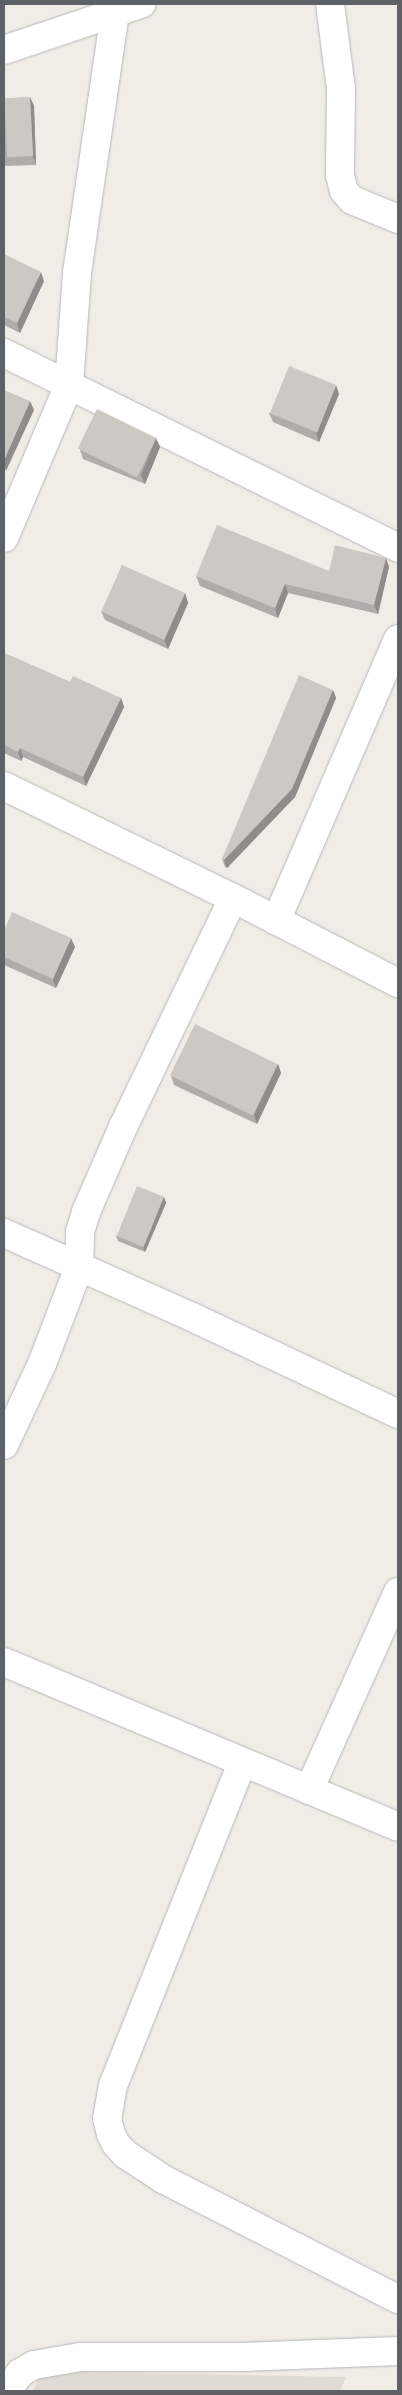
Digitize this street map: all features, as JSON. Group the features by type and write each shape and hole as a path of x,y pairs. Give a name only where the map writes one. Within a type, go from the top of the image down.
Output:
{"street":[{"path":"4,50 141,4"},
{"path":"330,4 341,89 340,175 344,191 352,200 398,218"},
{"path":"4,538 69,385 77,273 115,14"},
{"path":"4,353 398,548"},
{"path":"276,921 398,639"},
{"path":"4,786 233,898 398,983"},
{"path":"4,1445 42,1364 79,1267 80,1232 86,1212 123,1127 233,898"},
{"path":"4,1233 192,1317 398,1414"},
{"path":"309,1790 398,1592"},
{"path":"4,1662 242,1764 398,1827"},
{"path":"242,1764 114,2085 107,2118 111,2134 116,2144 125,2154 163,2180 398,2299"},
{"path":"7,2391 20,2373 34,2364 81,2357 242,2357 398,2351"}],"shaded area":[{"path":"41,2371 346,2377 340,2391 33,2391"}],"building":[{"path":"30,97 33,156 7,157 4,98"},
{"path":"4,254 41,272 17,323 4,317"},
{"path":"289,366 336,385 317,432 270,413"},
{"path":"4,390 30,401 4,460"},
{"path":"97,409 156,438 137,477 78,449"},
{"path":"217,525 329,571 335,545 386,558 374,605 285,584 275,608 196,576"},
{"path":"122,565 185,593 164,640 101,612"},
{"path":"4,653 70,682 73,676 121,698 83,777 20,748 18,752 4,745"},
{"path":"299,675 333,690 292,789 224,860 222,859"},
{"path":"12,912 71,938 53,979 4,957 4,931"},
{"path":"195,1024 278,1064 253,1116 170,1075"},
{"path":"137,1186 164,1197 144,1247 117,1236"}]}
